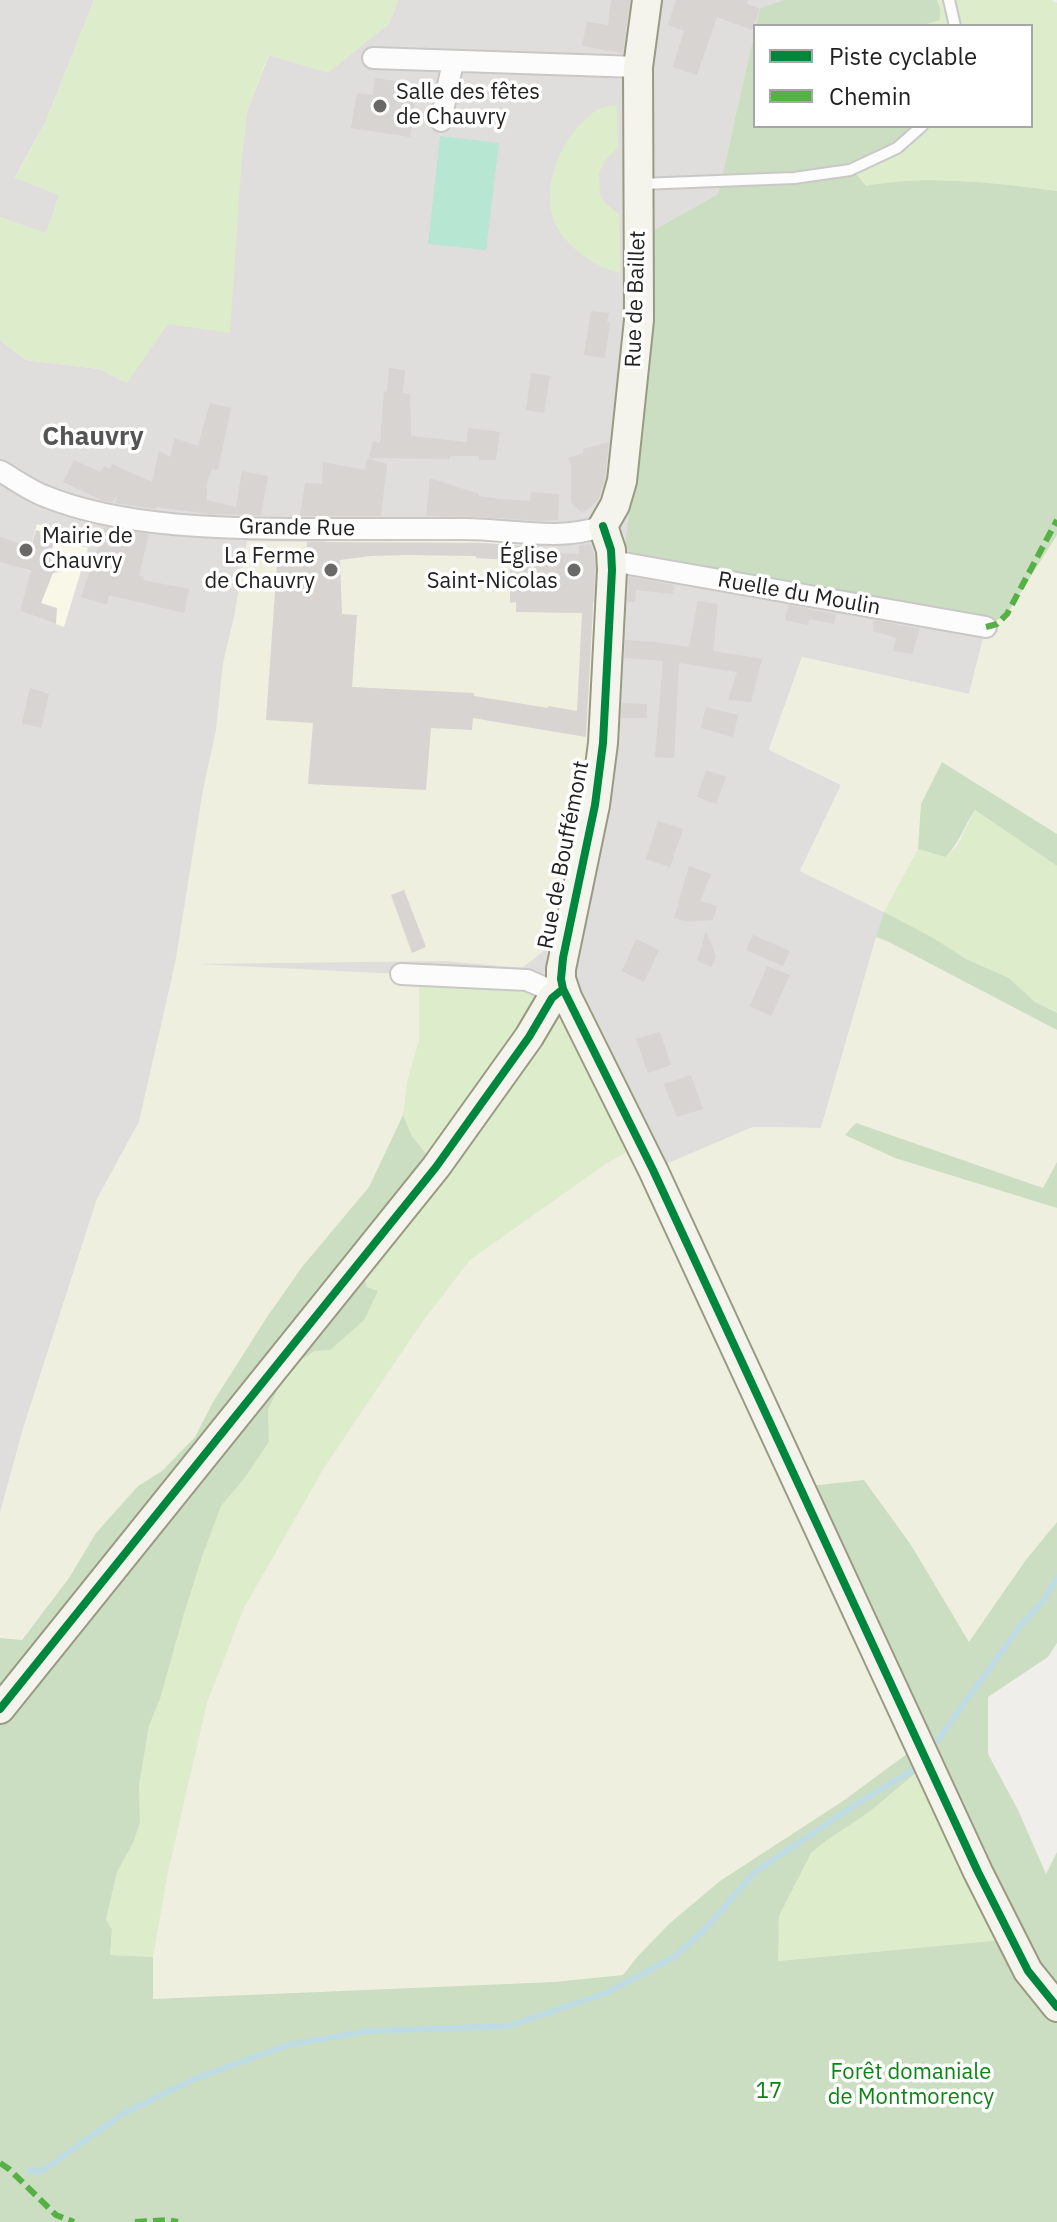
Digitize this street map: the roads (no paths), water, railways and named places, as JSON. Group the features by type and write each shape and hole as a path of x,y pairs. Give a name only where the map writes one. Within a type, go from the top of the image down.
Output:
{"street":[{"name":"Rue de Baillet","path":"603,526 619,495 639,320 638,67 647,0"},
{"path":"373,58 638,67"},
{"path":"441,121 453,61"},
{"name":"Grande Rue","path":"0,471 41,495 76,506 128,518 185,525 251,529 471,529 555,535 586,533 603,526"},
{"name":"Rue de Bouffémont","path":"603,526 611,547 612,561 603,743 595,805 563,958 563,989 653,1170 978,1872 1028,1971 1057,2007"},
{"name":"Ruelle du Moulin","path":"612,561 986,627"},
{"path":"401,974 527,980 545,988 563,989"},
{"path":"0,1709 436,1167 529,1037 552,998 563,989"}],"lane":[{"path":"949,0 955,24"},
{"path":"638,184 794,178 850,170 897,148 920,128"}],"waterway":[{"path":"937,1741 1021,1625 1044,1600 1057,1577"},
{"path":"29,2171 42,2171 124,2113 194,2079 288,2045 369,2031 509,2026 606,1993 674,1957 704,1930 755,1872 911,1771"}],"place":[{"name":"Salle des fêtes de Chauvry","path":"380,106"},
{"name":"Mairie de Chauvry","path":"26,550"},
{"name":"La Ferme de Chauvry","path":"331,570"},
{"name":"Église Saint-Nicolas","path":"574,570"}],"district":[{"name":"Chauvry","path":"93,437"}],"park label":[{"name":"Forêt domaniale de Montmorency","path":"911,2086"},
{"name":"17","path":"769,2092"}]}
